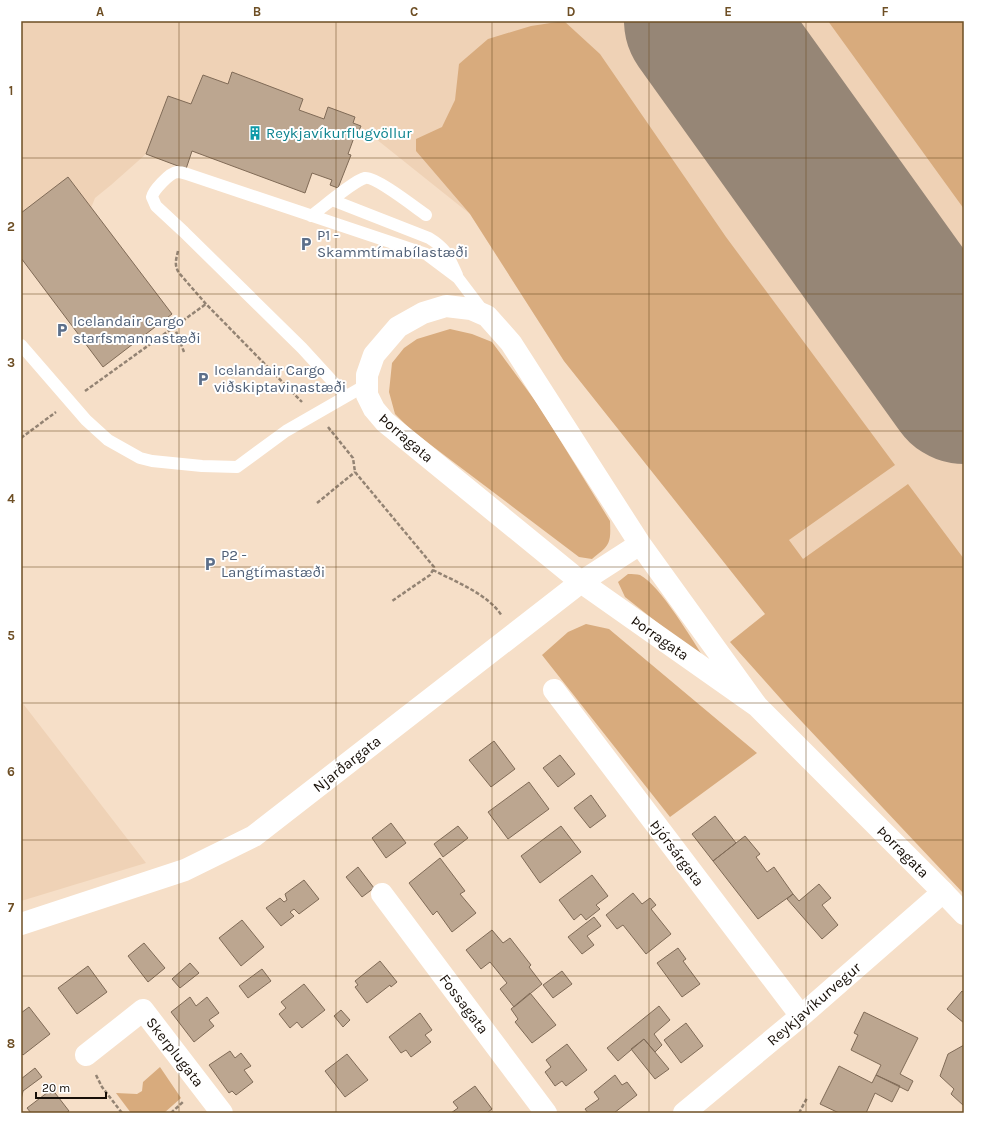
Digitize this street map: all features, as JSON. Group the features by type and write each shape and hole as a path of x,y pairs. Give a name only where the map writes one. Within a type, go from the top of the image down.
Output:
{"main road":[{"name":"Þorragata","path":"757,706 581,582 385,422 374,409 367,395 367,375 374,355 398,327 423,314 446,306 471,309 487,316 511,343 640,544 757,706 964,914"},
{"name":"Njarðargata","path":"21,924 184,870 254,836 581,582 640,544"},
{"name":"Þjórsárgata","path":"554,690 801,1016"},
{"name":"Reykjavíkurvegur","path":"684,1113 801,1016 943,892"},
{"name":"Fossagata","path":"382,894 546,1113"},
{"name":"Skerplugata","path":"86,1055 143,1010 222,1113"}],"lane":[{"path":"346,396 302,348 156,206 152,197 153,192 170,175 178,172 426,254 458,278"},
{"path":"311,216 358,181 367,178 385,186 426,215"},
{"path":"332,200 429,238 438,243 445,250 458,278 487,316"},
{"path":"21,345 86,420 108,440 134,455 152,461 202,466 237,466 286,430 366,385"}],"path":[{"path":"184,232 175,263 176,269 206,304 314,414 322,420 353,458 355,472 432,563 434,567 430,575 392,601"},
{"path":"21,438 206,304"},
{"path":"174,326 184,352"},
{"path":"317,503 355,472"},
{"path":"433,570 485,598 498,609 503,618"},
{"path":"86,1055 102,1087 122,1113"},
{"path":"799,1113 807,1098"}],"shaded area":[{"name":"Reykjavíkurflugvöllur","path":"21,21 964,21 964,862 564,361 470,214 361,127 358,133 356,132 348,154 351,155 338,188 330,185 331,180 313,173 305,193 192,151 186,169 146,154 95,198 91,208 172,314 103,367 21,258"},
{"path":"564,21 600,54 726,237 895,465 789,540 803,559 908,484 964,559 964,894 788,707 730,642 765,614 564,361 470,214 416,151 416,139 442,127 455,100 459,64 488,39 531,26"},
{"path":"828,21 964,21 964,209"},
{"path":"450,329 472,334 492,342 539,406 610,521 610,535 608,543 603,550 592,559 579,557 411,430 395,414 389,392 392,363 404,348 417,339"},
{"path":"628,574 640,575 657,590 676,614 706,661 625,597 618,582"},
{"path":"586,624 609,629 757,753 670,817 542,655 568,632"},
{"path":"21,701 146,863 21,901"},
{"path":"160,1067 181,1098 164,1113 131,1113 116,1093 137,1094 142,1091 143,1082"}],"building":[{"name":"Reykjavíkurflugvöllur","path":"232,72 303,99 299,110 324,119 328,107 355,117 353,123 361,126 358,133 356,132 348,154 351,155 338,188 330,185 332,180 312,173 305,193 192,151 186,169 146,154 168,96 191,104 203,75 228,84"},
{"path":"68,177 172,314 103,367 21,258 21,213"},
{"path":"494,741 515,769 491,787 469,760"},
{"path":"560,755 575,774 558,787 543,768"},
{"path":"529,782 549,809 508,839 488,812"},
{"path":"591,795 606,816 590,828 574,808"},
{"path":"715,816 736,843 713,861 692,834"},
{"path":"391,823 406,843 386,858 372,838"},
{"path":"458,826 468,838 443,857 434,844"},
{"path":"561,826 581,852 540,883 521,856"},
{"path":"745,836 760,854 756,857 767,872 774,867 793,894 758,919 713,861"},
{"path":"440,858 465,891 460,894 476,913 452,932 437,911 433,915 409,883"},
{"path":"358,867 374,888 362,897 346,877"},
{"path":"592,875 608,896 596,905 600,909 586,920 581,914 574,920 559,900"},
{"path":"304,880 319,899 299,914 294,909 290,912 294,916 281,926 266,908 280,898 284,902 287,900 285,894"},
{"path":"819,884 831,898 822,905 838,925 822,939 787,899 793,894 799,901"},
{"path":"633,893 642,904 650,898 656,905 651,909 671,934 646,954 623,925 617,929 606,915"},
{"path":"594,917 601,926 587,936 594,945 582,954 568,937"},
{"path":"242,920 264,947 241,966 219,938"},
{"path":"492,930 503,943 510,938 531,965 529,967 542,984 514,1007 500,989 507,983 490,962 481,969 466,950"},
{"path":"144,943 165,968 148,982 128,956"},
{"path":"678,948 686,959 683,961 700,984 682,997 657,963"},
{"path":"380,961 397,982 391,987 390,985 367,1003 355,987 358,985 355,981"},
{"path":"190,963 199,973 180,988 172,979"},
{"path":"88,966 107,992 77,1014 58,988"},
{"path":"262,969 271,981 248,998 239,986"},
{"path":"562,971 572,984 553,998 543,985"},
{"path":"304,984 325,1010 302,1028 297,1022 290,1028 279,1014 286,1008 281,1002"},
{"path":"962,991 964,993 964,1023 947,1009"},
{"path":"530,993 556,1025 532,1043 515,1022 518,1019 511,1009"},
{"path":"190,997 196,1006 207,997 219,1013 209,1020 214,1026 194,1042 171,1012"},
{"path":"659,1006 670,1020 654,1034 662,1045 655,1052 644,1039 618,1061 607,1048"},
{"path":"29,1007 50,1034 23,1055 21,1053 21,1013"},
{"path":"341,1010 350,1020 343,1027 334,1016"},
{"path":"864,1012 918,1038 900,1074 913,1081 908,1091 876,1075 881,1065 851,1050 858,1035 854,1033"},
{"path":"420,1013 432,1030 425,1035 431,1042 411,1057 406,1050 401,1053 389,1037"},
{"path":"686,1023 703,1046 681,1063 664,1040"},
{"path":"644,1039 669,1069 655,1079 631,1049"},
{"path":"567,1044 587,1070 566,1086 562,1081 555,1086 545,1072 551,1067 546,1060"},
{"path":"964,1045 964,1106 951,1094 954,1089 940,1076 948,1054"},
{"path":"230,1051 235,1058 241,1053 251,1066 244,1070 253,1082 236,1095 232,1091 229,1093 209,1065"},
{"path":"347,1054 368,1080 345,1097 325,1071"},
{"path":"839,1066 872,1083 876,1075 900,1086 892,1102 875,1093 866,1113 839,1113 820,1104"},
{"path":"35,1068 42,1077 23,1091 21,1100 21,1079"},
{"path":"615,1075 622,1085 627,1082 637,1095 614,1113 588,1113 585,1109 599,1099 594,1092"},
{"path":"475,1086 492,1109 487,1113 451,1113 458,1108 453,1102"},
{"path":"52,1089 69,1111 66,1113 31,1113 27,1108"}],"taxiway":[{"path":"694,21 715,38"}],"runway":[{"path":"703,21 964,385"}],"place":[{"name":"Reykjavíkurflugvöllur","path":"255,133"},
{"name":"P1 - Skammtímabílastæði","path":"306,244"},
{"name":"Icelandair Cargo starfsmannastæði","path":"62,330"},
{"name":"Icelandair Cargo viðskiptavinastæði","path":"203,379"},
{"name":"P2 - Langtímastæði","path":"210,564"}]}
